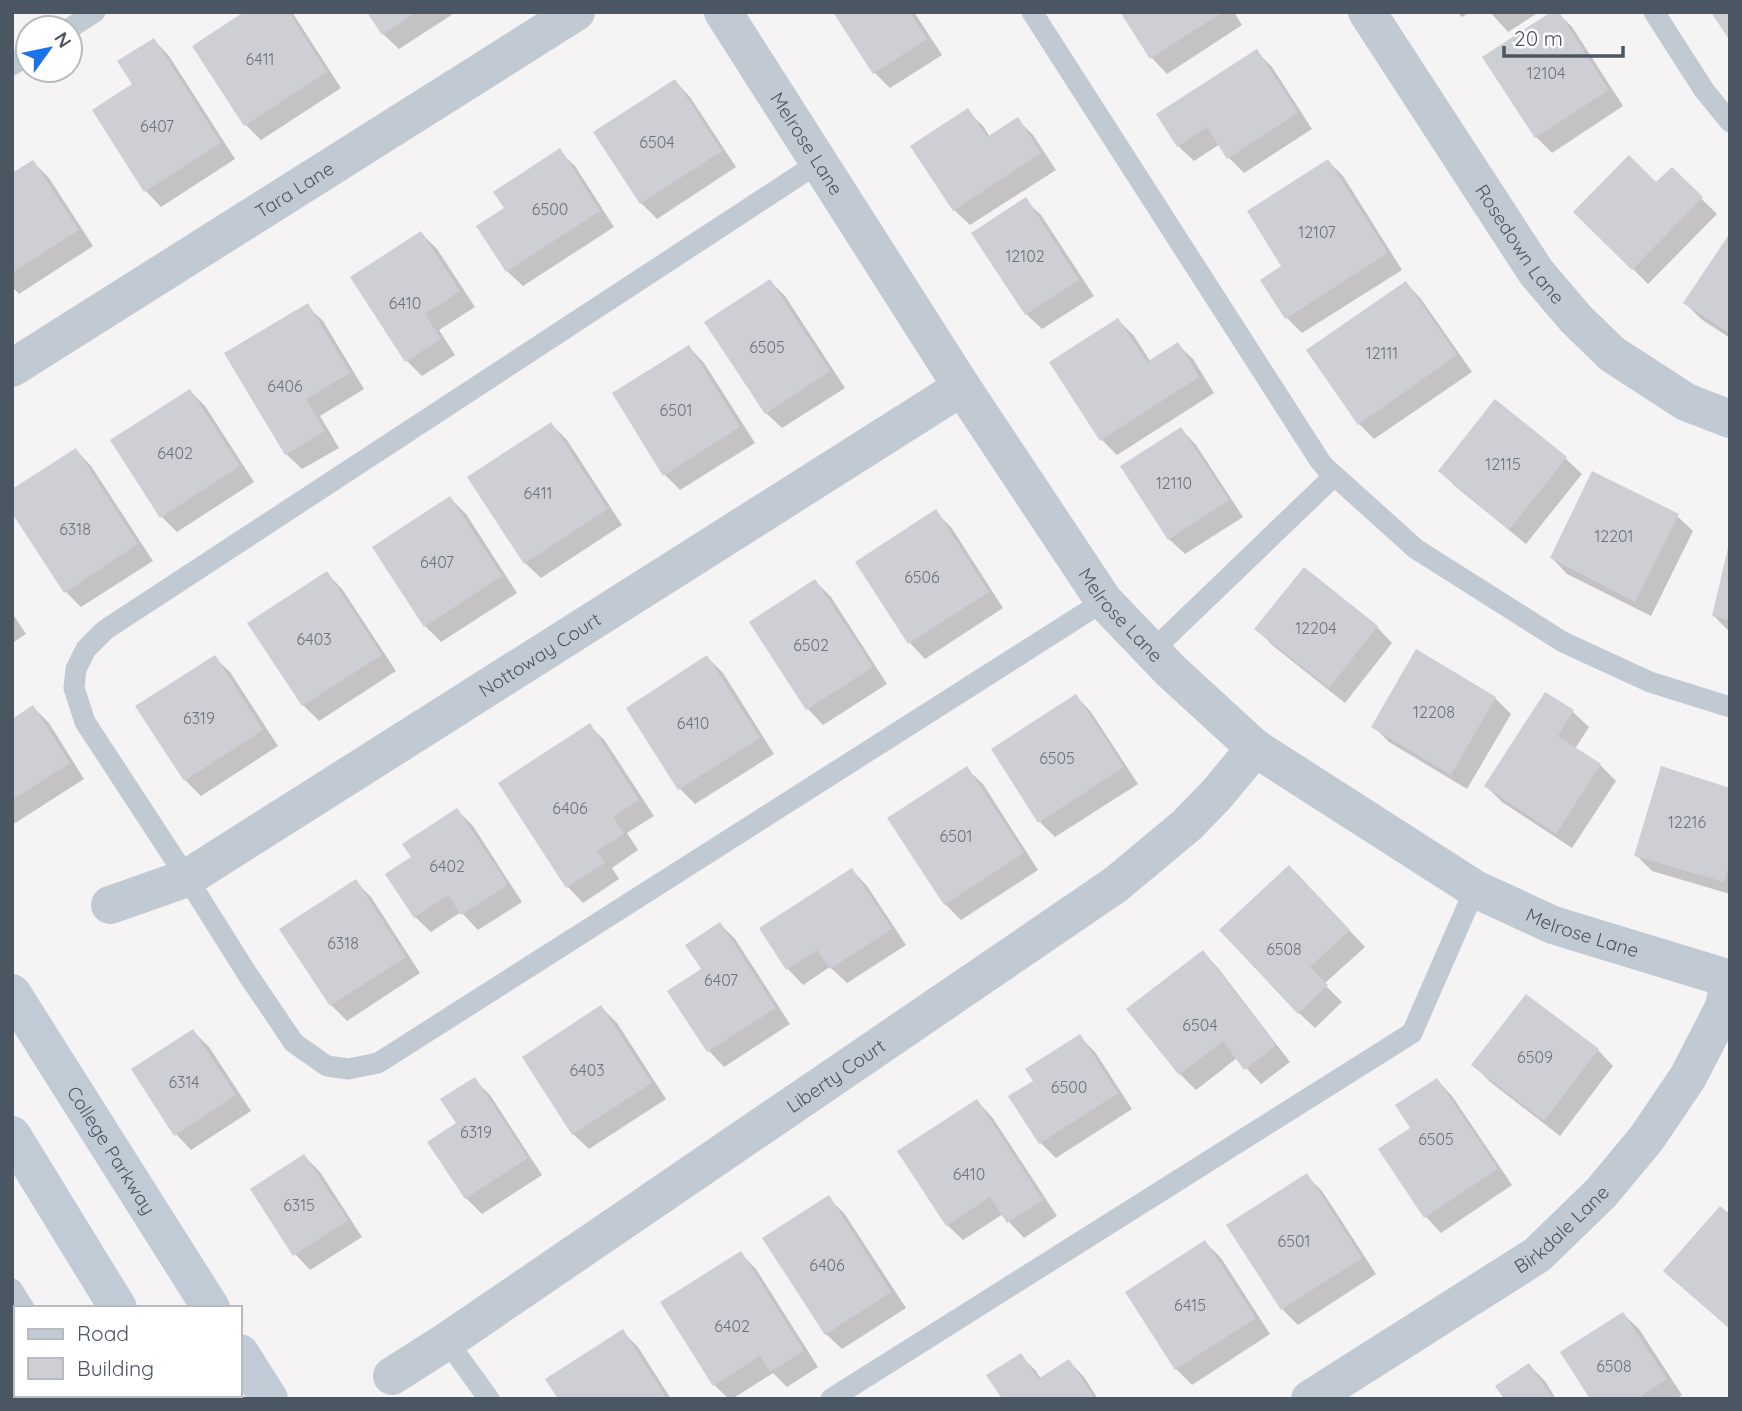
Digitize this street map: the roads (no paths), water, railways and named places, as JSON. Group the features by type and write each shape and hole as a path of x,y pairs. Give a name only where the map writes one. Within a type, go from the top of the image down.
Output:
{"main road":[{"name":"College Parkway","path":"12,993 210,1306"},
{"path":"12,1135 117,1306"},
{"path":"242,1356 269,1399"}],"street":[{"name":"Tara Lane","path":"12,368 576,12"},
{"name":"Melrose Lane","path":"723,12 962,387 1104,601 1171,671 1255,748 1475,889 1553,925 1730,980"},
{"name":"Rosedown Lane","path":"1367,12 1536,272 1576,319 1612,354 1686,402 1730,419"},
{"name":"Nottoway Court","path":"110,905 187,878 962,387"},
{"name":"Liberty Court","path":"392,1376 1115,885 1188,825 1255,748"},
{"name":"Birkdale Lane","path":"1310,1399 1537,1255 1601,1193 1646,1139 1688,1077 1723,1009 1730,980"}],"lane":[{"path":"1032,12 1320,461 1334,476 1416,549 1563,642 1650,682 1730,707"},
{"path":"1654,12 1704,90 1730,122"},
{"path":"818,163 105,630 86,649 76,669 74,688 85,722 247,975 295,1043 327,1066 348,1069 379,1063 1104,601"},
{"path":"1152,651 1334,476"},
{"path":"831,1399 1412,1033 1475,889"},
{"path":"12,1289 23,1306"},
{"path":"447,1341 489,1399"}]}
